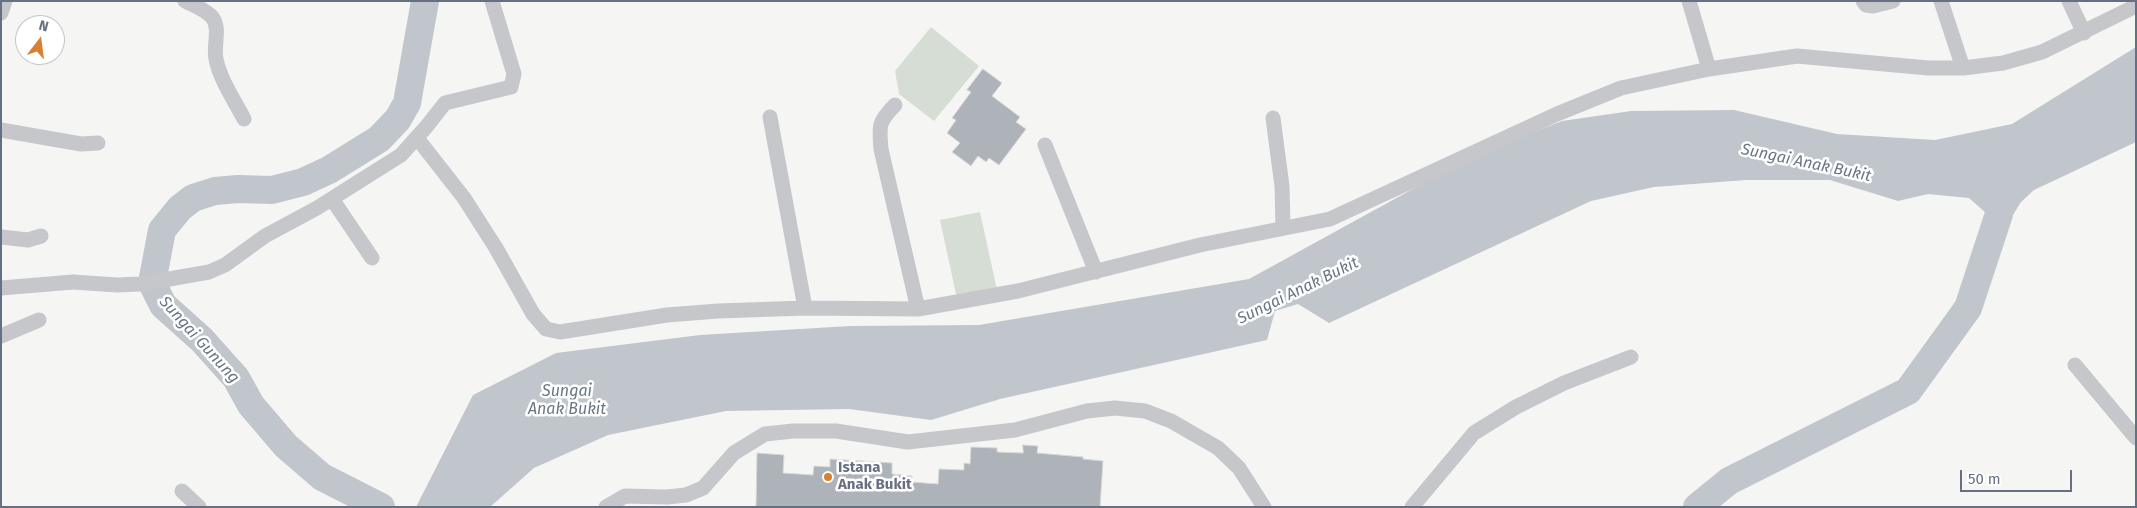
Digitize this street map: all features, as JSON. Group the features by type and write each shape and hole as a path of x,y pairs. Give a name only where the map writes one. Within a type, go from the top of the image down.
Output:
{"street":[{"path":"1,13 5,1"},
{"path":"185,1 212,17 216,27 215,51 219,70 244,119"},
{"path":"1,288 72,282 117,285 141,284 188,277 225,265 265,236 332,199 401,155 445,103 512,87 514,74 492,1"},
{"path":"1689,1 1709,69"},
{"path":"1863,1 1866,5 1873,6 1892,1"},
{"path":"1941,1 1963,68"},
{"path":"2069,1 2084,33"},
{"path":"417,138 464,198 496,248 533,314 546,329 560,332 667,315 805,308 918,309 1018,290 1200,245 1330,219 1557,114 1621,88 1709,69 1796,56 1928,68 1963,68 2003,63 2035,54 2084,33 2136,6"},
{"path":"895,105 885,115 879,126 881,149 918,309"},
{"path":"770,117 805,308"},
{"path":"1273,118 1282,186 1283,228"},
{"path":"1,130 81,144 98,143"},
{"path":"1045,145 1096,272"},
{"path":"332,199 372,258"},
{"path":"1,237 28,240 41,236"},
{"path":"1,336 39,320"},
{"path":"1412,507 1474,433 1516,407 1564,383 1631,356"},
{"path":"2075,365 2136,438"},
{"path":"606,507 625,496 668,497 686,495 703,488 734,453 765,434 793,431 836,431 908,442 1015,430 1087,411 1115,408 1145,412 1171,421 1218,448 1239,468 1264,507"},
{"path":"182,490 199,507"}],"shaded area":[{"path":"931,27 979,66 934,121 899,94 895,71"},
{"path":"980,212 999,299 959,308 940,220"}],"water":[{"name":"Sungai Anak Bukit","path":"2136,47 2136,142 2034,190 2021,202 2013,215 1986,213 1969,198 1928,194 1898,201 1830,180 1746,180 1654,187 1591,201 1329,323 1298,304 1275,311 1267,340 1000,399 931,420 849,409 726,411 608,435 534,468 490,507 416,507 473,395 556,353 700,335 850,326 979,325 1249,279 1471,157 1562,121 1631,111 1734,110 1837,134 1935,140 2012,124"}],"building":[{"path":"983,69 1002,83 992,96 1020,117 1016,122 1026,129 999,165 989,158 986,162 978,156 971,166 952,152 960,143 947,133 956,120 952,118 971,92 967,90"},
{"name":"Istana Anak Bukit","path":"1023,445 1038,446 1037,453 1083,457 1083,459 1103,461 1100,507 756,507 757,453 784,455 783,473 813,475 814,466 830,467 830,459 892,463 892,474 912,476 912,482 938,484 939,469 964,470 964,463 970,464 971,447 997,448 997,452 1023,453"}],"waterway":[{"name":"Sungai Gunung","path":"381,507 322,477 286,446 251,405 236,378 202,340 163,305 152,283 162,230 180,208 193,198 215,191 238,189 272,190 303,182 329,170 379,139 398,119 407,103 425,1"},
{"path":"1697,507 1729,481 1908,391 1968,308 1999,214 2001,179"}],"place":[{"name":"Istana Anak Bukit","path":"828,477"}]}
